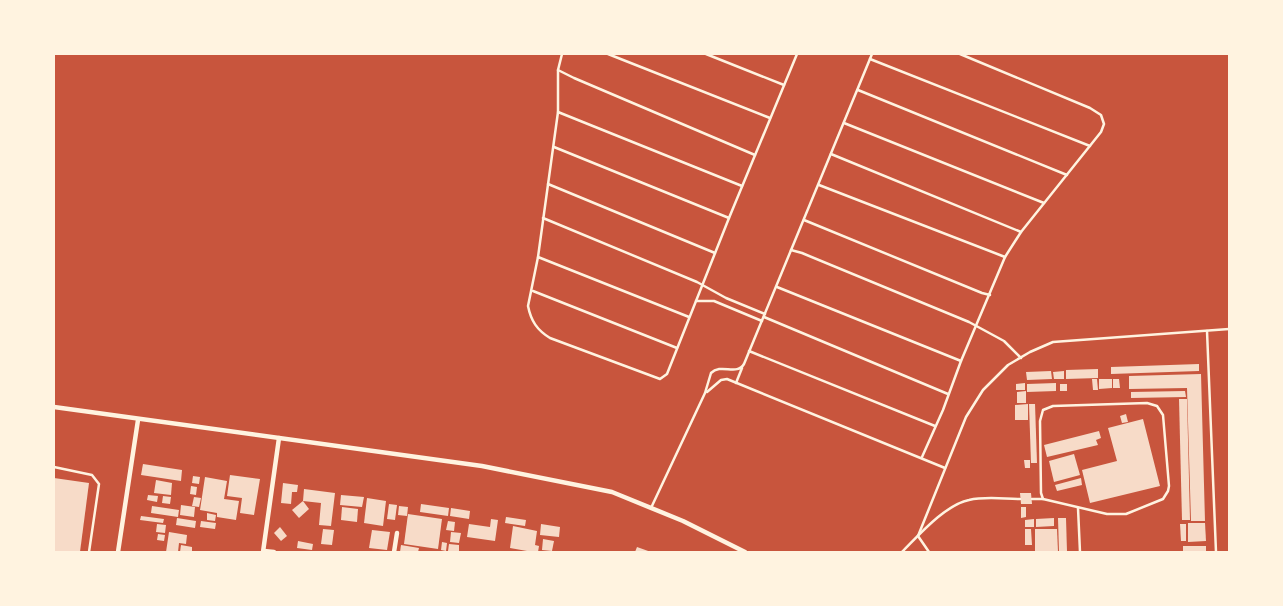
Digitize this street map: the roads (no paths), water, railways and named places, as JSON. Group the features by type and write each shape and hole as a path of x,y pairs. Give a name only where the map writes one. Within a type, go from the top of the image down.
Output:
{"street":[{"path":"54,407 482,466 612,492 683,520 745,552"},
{"path":"118,552 138,420"},
{"path":"274,552 264,552 279,438"},
{"path":"394,552 397,533"}],"lane":[{"path":"562,54 558,70 558,112 554,147 533,291 528,306 530,314 537,328 550,338 660,379 667,374 796,54"},
{"path":"608,54 770,118"},
{"path":"706,54 784,85"},
{"path":"736,383 872,54"},
{"path":"922,457 1005,257 1021,232 1103,128 1103,120 1098,112 960,54"},
{"path":"870,59 1090,146"},
{"path":"558,70 755,155"},
{"path":"858,90 1067,175"},
{"path":"558,112 742,186"},
{"path":"844,123 1044,203"},
{"path":"554,147 729,218"},
{"path":"831,154 1021,232"},
{"path":"548,184 715,253"},
{"path":"819,185 1005,257"},
{"path":"543,218 702,285 764,317 948,394"},
{"path":"804,220 990,295"},
{"path":"792,250 977,326 1004,341 1021,358"},
{"path":"538,257 689,317"},
{"path":"776,287 961,361"},
{"path":"533,291 677,348"},
{"path":"696,301 714,301 764,317"},
{"path":"918,536 966,416 982,390 1008,364 1053,342 1229,329"},
{"path":"1207,331 1216,552"},
{"path":"749,351 935,426"},
{"path":"651,508 706,393 711,373 719,368 738,370 742,368"},
{"path":"706,393 721,380 727,380 922,457 945,468"},
{"path":"1032,499 1043,499 1113,515 1126,514 1159,501 1166,495 1169,486 1162,415 1157,406 1147,403 1053,406 1043,410 1040,421 1043,499"},
{"path":"54,467 92,475 99,484 90,552"},
{"path":"902,552 947,510 963,502 980,499 1020,499"},
{"path":"1078,508 1080,552"},
{"path":"918,536 929,552"}]}
